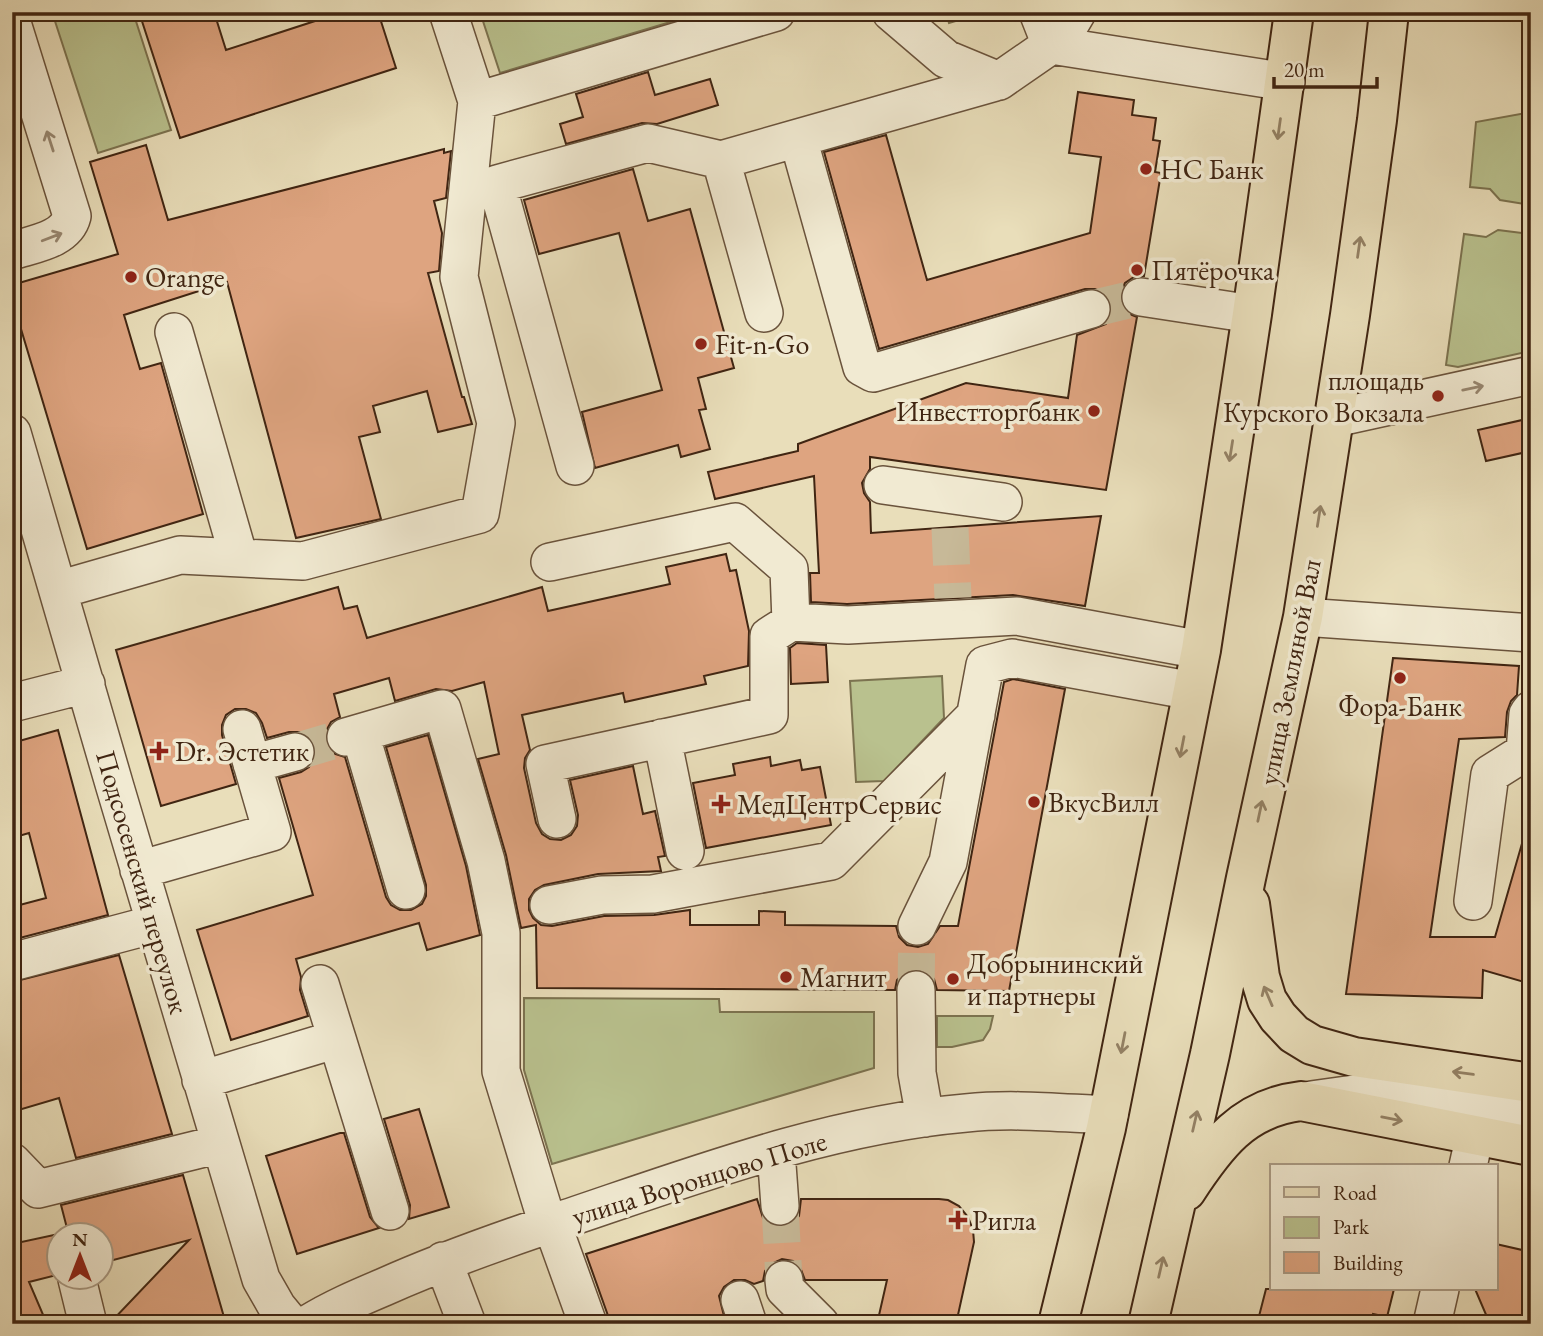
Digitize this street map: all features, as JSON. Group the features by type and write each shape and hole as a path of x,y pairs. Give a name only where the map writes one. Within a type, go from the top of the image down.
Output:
{"main road":[{"path":"1058,1324 1109,1115 1201,650 1286,82 1294,12"},
{"name":"улица Земляной Вал","path":"1148,1324 1210,1054 1303,617 1335,418 1377,120 1389,12"},
{"path":"1246,878 1260,977 1268,1000 1278,1017 1294,1034 1312,1045 1354,1057 1531,1083"},
{"path":"1174,1211 1203,1164 1238,1127 1258,1112 1282,1104 1301,1101 1471,1151 1531,1146"}],"street":[{"path":"58,590 180,555 303,561 480,514 496,423 459,277 477,101 448,12"},
{"path":"477,101 776,12"},
{"path":"891,12 946,59 999,81"},
{"path":"575,466 497,184 648,143 721,160 999,81 1077,12"},
{"path":"12,23 72,216 64,232 12,251"},
{"path":"1049,34 1286,82"},
{"path":"798,138 862,367 873,373 1091,309"},
{"path":"721,160 764,313"},
{"path":"1140,297 1252,314"},
{"path":"174,332 239,558"},
{"path":"1335,418 1531,375"},
{"name":"Подсосенский переулок","path":"12,433 25,520 58,590 261,1279 277,1307 291,1324"},
{"path":"883,485 949,511 1003,502"},
{"path":"550,562 736,522 789,569 791,622"},
{"path":"557,819 545,764 769,715 769,636 791,622 848,625 954,609 1017,616 1201,650"},
{"path":"1303,617 1531,633"},
{"path":"917,926 948,862 985,665 1012,658 1193,691"},
{"path":"12,704 86,684"},
{"path":"406,890 353,735 442,709 486,861 500,933 501,1071 550,1224 588,1324"},
{"path":"1473,901 1490,774 1525,752 1528,714 1531,710"},
{"path":"549,905 602,895 653,894 831,861 976,715"},
{"path":"139,870 272,832 242,729"},
{"path":"662,738 685,851"},
{"path":"253,764 295,752"},
{"path":"12,962 155,923"},
{"path":"320,984 390,1211"},
{"path":"916,990 917,1073 925,1118"},
{"path":"201,1080 337,1039"},
{"path":"1312,1045 1390,1089"},
{"path":"1301,1101 1390,1089 1531,1113"},
{"name":"улица Воронцово Поле","path":"308,1324 328,1311 443,1261 776,1151 869,1128 967,1113 1024,1111 1109,1115"},
{"path":"12,1162 38,1189 220,1144"},
{"path":"776,1151 780,1206"},
{"path":"443,1261 467,1324"},
{"path":"784,1280 785,1289 820,1324"},
{"path":"79,1290 88,1324"},
{"path":"1432,1324 1440,1290"}],"green space":[{"path":"52,12 133,12 171,130 98,153"},
{"path":"480,12 704,12 500,73"},
{"path":"946,12 986,12 949,23"},
{"path":"1531,112 1531,205 1500,200 1490,189 1470,187 1476,122"},
{"path":"1498,230 1531,234 1531,351 1458,367 1446,365 1464,234 1486,237"},
{"path":"942,676 944,718 884,781 856,782 850,681"},
{"path":"524,998 719,999 720,1012 874,1012 874,1068 552,1164 524,1070"},
{"path":"937,1016 993,1016 990,1029 983,1040 952,1047 937,1047"}],"building":[{"path":"139,12 214,12 226,50 315,21 313,12 378,12 396,68 180,138"},
{"path":"648,72 655,95 710,79 718,105 657,124 642,123 566,144 560,124 583,117 576,94"},
{"path":"1078,92 1134,100 1132,115 1156,118 1153,140 1160,141 1155,172 1161,173 1144,276 1134,277 1125,283 1120,295 1127,313 1137,317 1106,490 870,457 870,469 862,483 870,502 871,533 1101,516 1085,606 1013,595 847,604 811,602 810,573 819,573 814,476 715,499 708,472 798,451 798,444 966,383 1068,398 1077,335 1106,324 1111,313 1111,302 1105,293 1085,289 879,349 824,152 886,135 927,280 1090,233 1101,157 1069,153"},
{"path":"146,145 168,220 444,149 444,153 451,151 446,198 434,201 442,233 439,271 428,273 472,424 438,432 427,391 373,406 380,432 359,437 381,519 296,538 227,282 124,315 140,369 161,363 203,514 87,549 12,299 12,285 118,254 90,162"},
{"path":"633,169 648,221 690,209 734,368 698,378 706,409 699,410 710,449 681,457 678,445 595,468 582,412 662,390 619,233 539,254 524,200"},
{"path":"1531,418 1531,451 1486,461 1478,430"},
{"path":"726,554 730,571 736,570 749,631 748,666 704,676 706,684 625,702 623,693 522,715 530,750 525,758 524,768 536,823 542,834 550,839 561,840 571,835 577,826 578,815 570,780 633,766 643,814 655,811 665,856 658,857 661,871 598,874 544,885 535,890 529,899 529,910 533,918 541,925 552,926 604,916 654,915 690,910 690,925 759,925 759,911 785,912 785,925 896,926 899,937 907,945 918,947 928,944 940,926 958,926 1004,682 1013,679 1065,689 1009,991 937,990 934,979 926,971 916,969 905,972 897,980 895,990 537,988 536,925 521,928 506,855 478,759 499,754 484,682 452,691 436,689 395,701 389,678 334,694 340,717 331,722 326,731 326,744 332,753 345,757 386,897 391,905 400,910 411,910 422,904 426,896 426,885 386,747 428,735 466,866 480,935 427,950 419,923 296,959 301,977 300,990 308,1016 231,1040 197,930 313,895 279,778 309,767 315,758 315,746 309,737 300,732 267,738 256,713 235,709 226,715 222,735 236,784 161,806 116,650 338,587 344,609 357,606 367,638 542,587 548,611 670,584 666,567"},
{"path":"797,643 826,645 828,682 791,684 790,648"},
{"path":"1393,658 1519,666 1517,695 1511,701 1507,712 1505,737 1459,739 1430,937 1495,937 1523,840 1531,841 1531,984 1483,970 1482,998 1346,994"},
{"path":"58,730 108,915 12,940 12,907 46,898 29,833 12,838 12,743"},
{"path":"770,757 771,766 800,760 802,770 820,767 831,825 706,848 693,783 735,775 733,764"},
{"path":"119,955 172,1134 76,1158 59,1098 12,1112 12,982"},
{"path":"419,1109 449,1207 409,1219 410,1205 384,1119"},
{"path":"344,1133 370,1217 379,1228 297,1254 266,1156"},
{"path":"183,1175 226,1324 109,1324 189,1240 116,1259 116,1220 65,1220 61,1205"},
{"path":"757,1199 763,1218 772,1225 781,1227 791,1224 799,1216 801,1199 939,1199 959,1206 968,1217 974,1242 956,1324 877,1324 887,1280 805,1280 800,1267 793,1261 782,1259 771,1264 765,1271 763,1281 754,1284 745,1280 734,1280 724,1287 719,1296 726,1324 611,1324 586,1254"},
{"path":"46,1237 46,1278 29,1282 47,1324 15,1324 12,1312 12,1244"},
{"path":"1498,1244 1531,1252 1531,1324 1490,1324 1475,1290 1498,1290"},
{"path":"1266,1289 1394,1290 1387,1317 1373,1314 1370,1324 1257,1324"}],"tunnel":[{"path":"1091,309 1141,297"},
{"path":"950,528 953,598"},
{"path":"295,752 346,737"},
{"path":"916,990 917,926"},
{"path":"780,1206 784,1280"}],"place":[{"name":"НС Банк","path":"1146,169"},
{"name":"Пятёрочка","path":"1137,270"},
{"name":"Orange","path":"131,277"},
{"name":"Fit-n-Go","path":"701,344"},
{"name":"площадь Курского Вокзала","path":"1438,396"},
{"name":"Инвестторгбанк","path":"1094,411"},
{"name":"Фора-Банк","path":"1400,678"},
{"name":"Dr. Эстетик","path":"159,751"},
{"name":"ВкусВилл","path":"1034,802"},
{"name":"МедЦентрСервис","path":"721,804"},
{"name":"Магнит","path":"786,977"},
{"name":"Добрынинский и партнеры","path":"953,979"},
{"name":"Ригла","path":"958,1220"}]}
